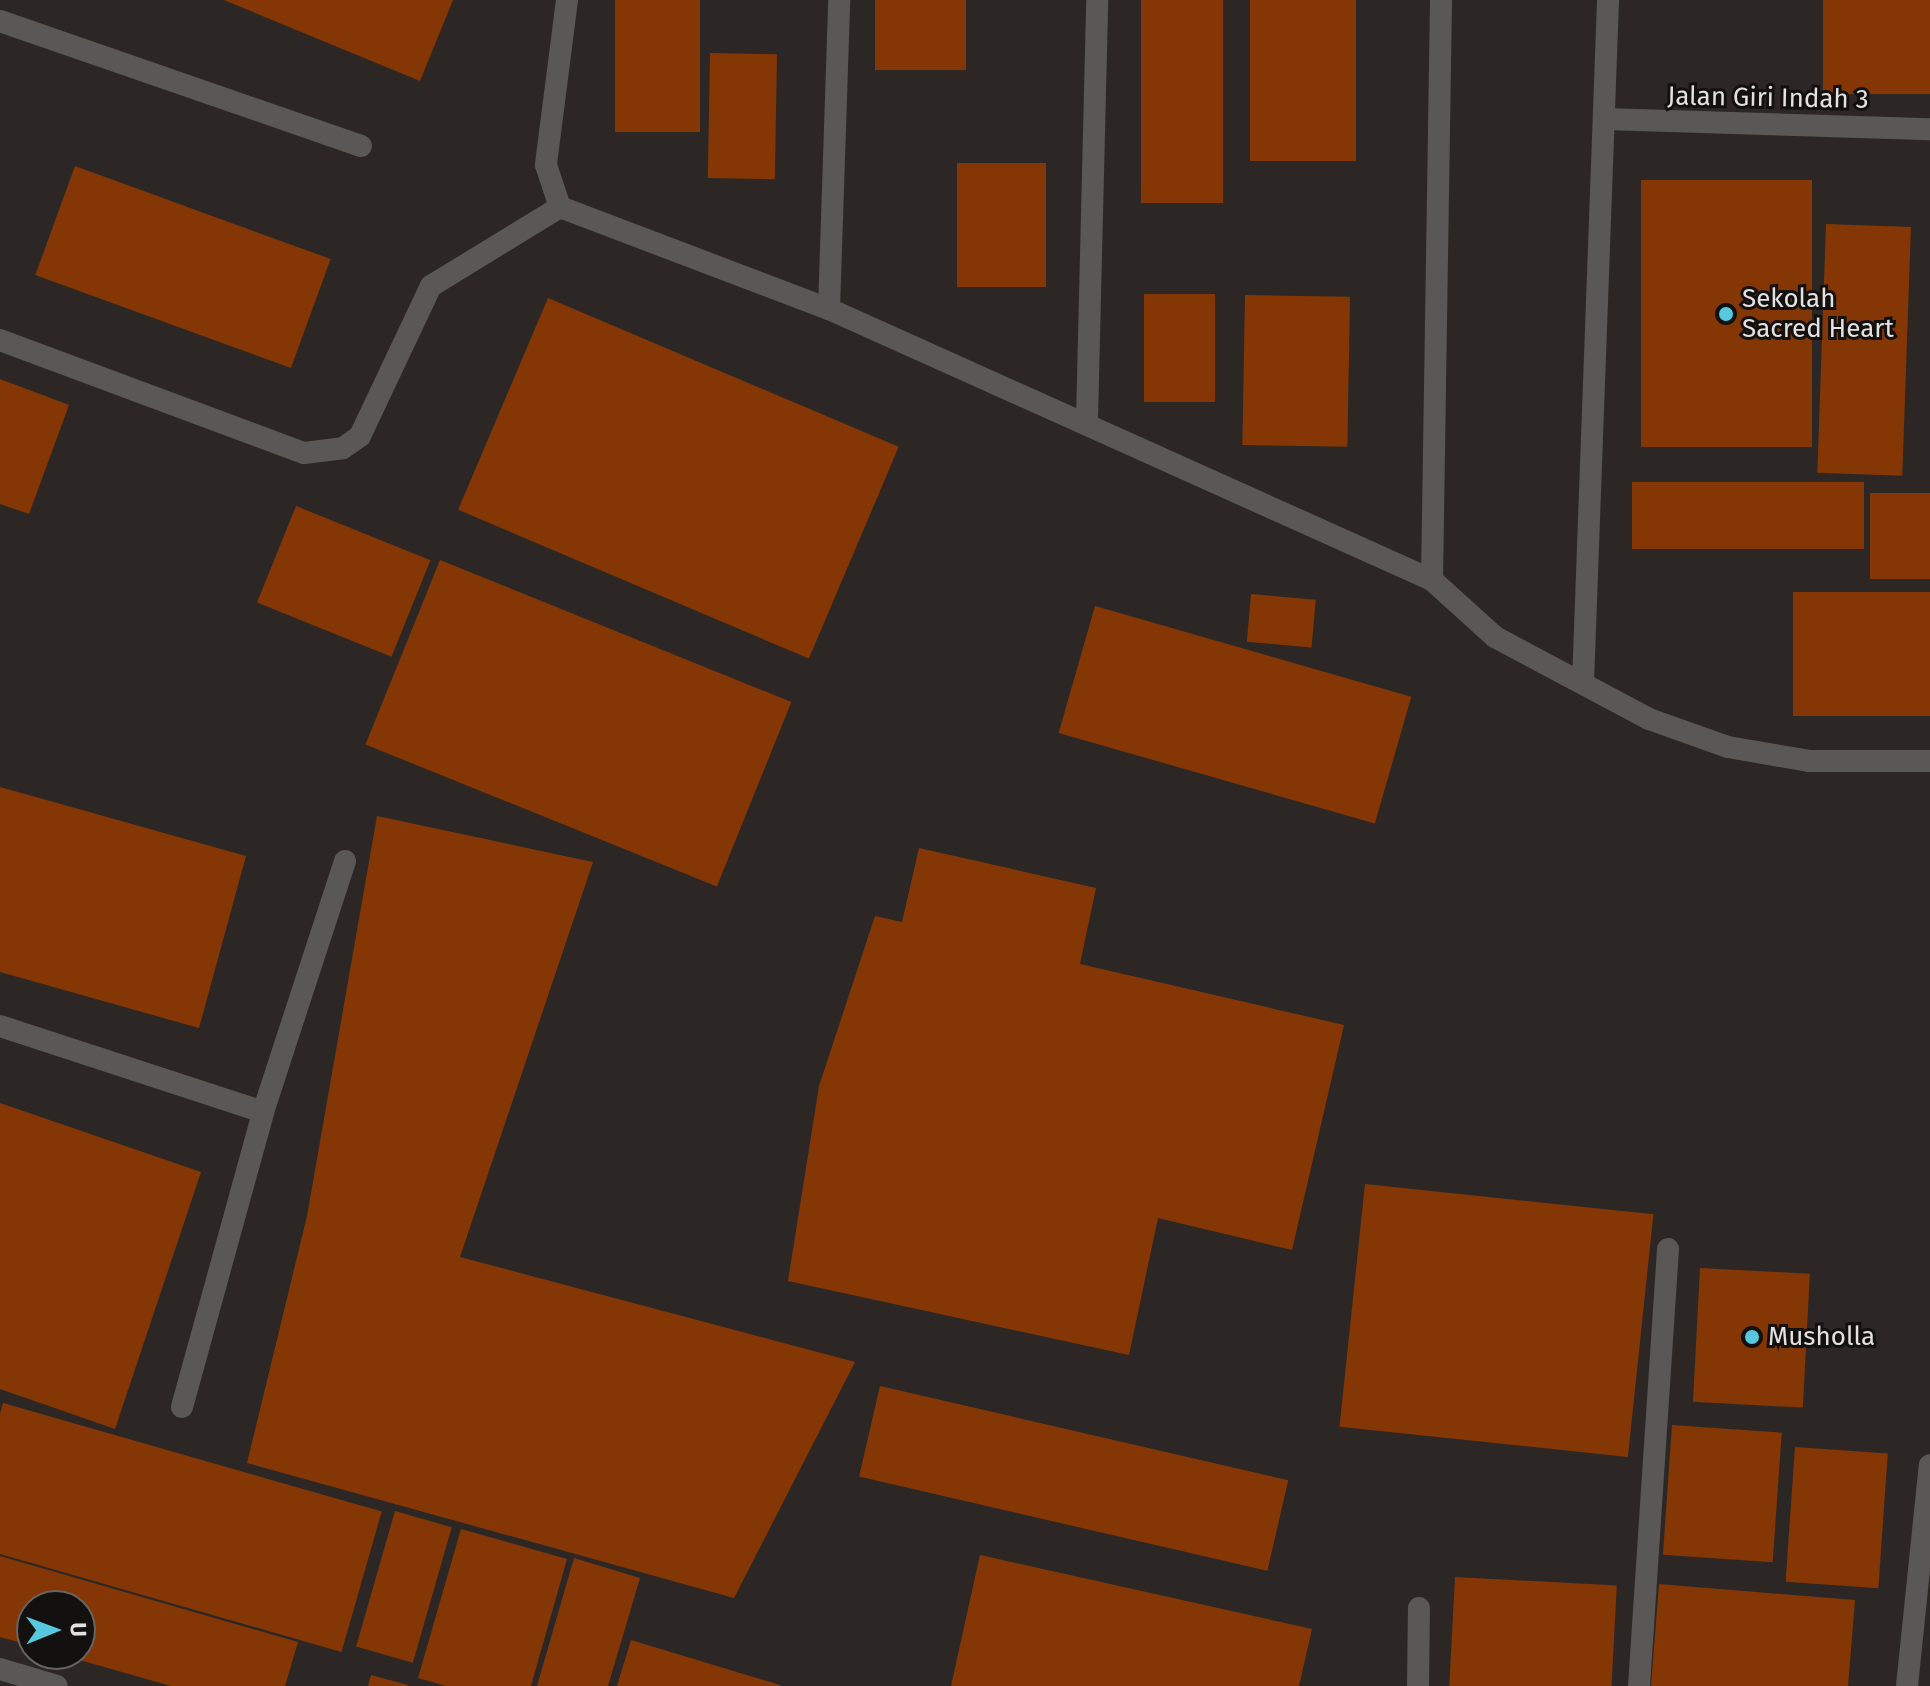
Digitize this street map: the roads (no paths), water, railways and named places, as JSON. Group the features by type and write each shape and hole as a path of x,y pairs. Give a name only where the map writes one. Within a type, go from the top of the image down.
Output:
{"street":[{"path":"560,207 546,165 567,0"},
{"path":"829,309 839,0"},
{"path":"1087,419 1097,0"},
{"path":"1432,580 1441,0"},
{"path":"1583,683 1608,0"},
{"path":"0,21 361,146"},
{"name":"Jalan Giri Indah 3","path":"1605,119 1930,129"},
{"path":"0,340 304,453 343,448 360,436 431,286 517,227 560,207 829,309 1087,419 1432,580 1495,637 1649,719 1728,747 1809,761 1930,761"},
{"path":"182,1407 263,1112 345,861"},
{"path":"0,1026 263,1112"},
{"path":"1639,1686 1668,1249"},
{"path":"1907,1686 1930,1465"},
{"path":"1418,1686 1419,1608"},
{"path":"0,1669 57,1686"}],"place":[{"name":"Sekolah Sacred Heart","path":"1726,314"},
{"name":"Musholla","path":"1752,1337"}]}
